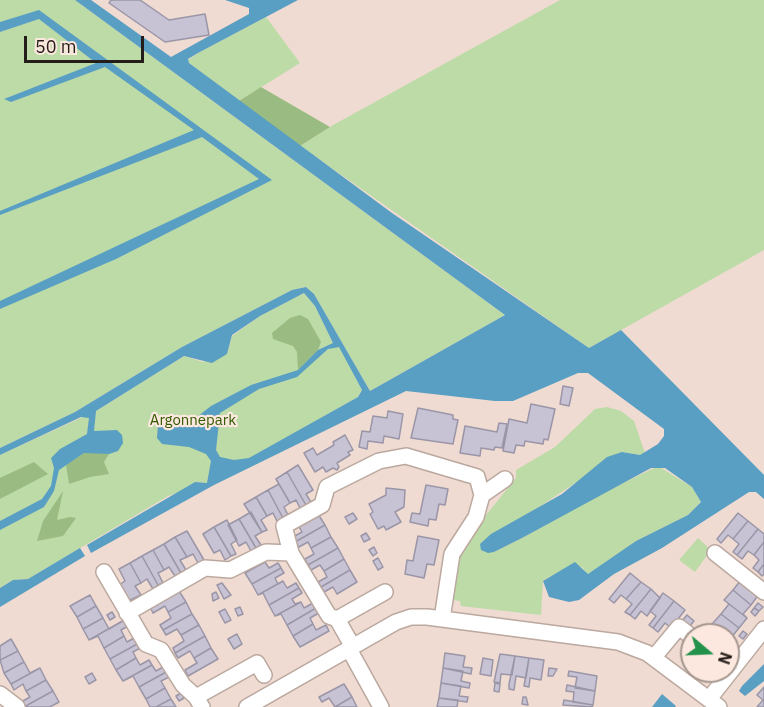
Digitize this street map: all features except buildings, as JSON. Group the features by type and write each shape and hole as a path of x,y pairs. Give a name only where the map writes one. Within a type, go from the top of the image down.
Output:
{"street":[{"path":"381,707 337,619 329,616 291,553 284,526 322,505 327,487 379,461 406,456 436,462 477,477 482,495 476,517 452,554 442,619"},
{"path":"482,495 505,479"},
{"path":"127,613 205,568 230,570 266,552 291,553"},
{"path":"716,553 764,592"},
{"path":"104,572 146,644 161,650 183,685 199,702 257,663 264,675"},
{"path":"337,619 385,592"},
{"path":"247,707 396,622 411,617 618,642 654,657 714,703 723,683"},
{"path":"654,657 680,628"},
{"path":"740,656 764,629"},
{"path":"0,694 17,707"}],"green space":[{"path":"0,0 75,0 505,315 370,391 314,294 306,287 292,290 182,347 75,412 0,448"},
{"path":"560,0 764,0 764,250 589,348 300,146 335,124"},
{"path":"266,17 300,63 239,101 189,63 188,60 198,53"},
{"path":"261,87 330,127 300,146 239,101"},
{"name":"Argonnepark","path":"304,293 315,306 333,343 339,346 362,390 358,397 207,483 195,482 180,492 168,496 28,579 13,580 0,588 0,455 96,411 184,356 203,362 227,354 232,336 260,316"},
{"path":"300,315 308,319 321,342 318,350 298,370 297,352 293,346 273,339 272,333 290,318"},
{"path":"607,407 621,411 634,421 645,453 640,455 622,452 530,513 481,550 494,552 658,466 692,487 701,502 688,515 636,541 600,568 587,574 582,567 543,581 541,615 461,606 460,601 453,600 458,557 465,541 516,478 516,470 555,447 595,409"},
{"path":"92,451 109,454 104,462 109,474 69,484 66,465 84,453"},
{"path":"34,462 48,474 0,499 0,478"},
{"path":"63,491 57,520 76,518 63,536 37,541 43,521"},
{"path":"698,538 711,550 695,572 679,560"}],"water":[{"path":"75,0 91,0 171,57 249,14 249,8 225,0 298,0 198,53 188,59 189,63 392,213 589,348 621,330 764,475 764,499 756,492 749,492 662,548 614,574 579,600 569,602 549,597 543,581 575,562 588,574 636,541 688,515 701,502 692,487 665,468 651,468 494,552 488,553 481,550 480,544 491,534 562,494 607,457 622,452 640,455 658,444 664,436 664,429 588,373 578,373 513,401 406,391 214,485 91,553 87,545 195,482 207,483 211,461 206,454 189,447 162,444 157,438 158,424 165,418 197,417 211,406 251,385 298,370 318,350 333,343 315,306 304,293 260,316 232,335 227,354 212,363 184,356 96,411 94,431 117,430 122,435 123,443 118,451 109,454 84,453 59,470 54,491 44,507 0,530 0,521 42,499 51,486 54,468 51,458 60,449 87,434 89,418 81,417 0,455 0,448 75,412 182,347 292,290 306,287 314,294 370,391 505,315","holes":["339,347 362,390 358,397 249,458 234,460 220,457 216,450 220,413 259,389 297,377 328,349"]},
{"path":"39,10 272,180 116,259 0,309 0,301 259,179 202,137 0,215 0,211 194,130 105,67 11,102 4,99 96,63 39,19 0,32 0,22"},
{"path":"80,548 85,556 0,607 0,588 13,580 28,579"},
{"path":"764,664 764,681 745,696 739,691"},
{"path":"662,694 676,706 652,707"}]}
